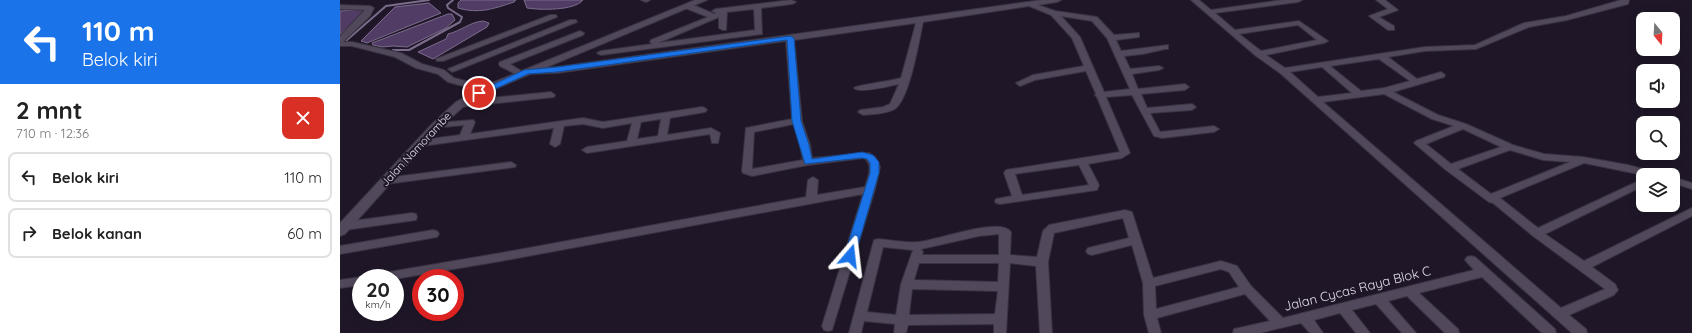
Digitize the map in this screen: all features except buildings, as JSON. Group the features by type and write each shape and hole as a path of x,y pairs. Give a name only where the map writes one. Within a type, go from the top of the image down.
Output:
{"main road":[{"name":"Jalan Namorambe","path":"343,228 436,126 460,104 486,90 524,73 703,0"}],"street":[{"path":"580,32 503,64 524,73 557,70 1057,0"},
{"path":"1195,0 1259,54 1283,71 1581,333"},
{"path":"1210,12 1270,2 1298,0"},
{"path":"1380,0 1394,10 1373,16 1391,28"},
{"path":"1283,71 1429,49 1476,47 1527,25 1541,21 1567,18 1625,2 1625,0"},
{"path":"706,13 792,2"},
{"path":"1030,4 1054,13 1093,18 1112,38 1155,133 1159,135 1214,129"},
{"path":"688,6 715,16"},
{"path":"601,53 759,32 757,6"},
{"path":"340,7 370,8 370,10 341,42"},
{"path":"641,48 723,12"},
{"path":"723,12 723,28"},
{"path":"1018,198 1009,173 1010,172 1119,156 1125,153 1099,95 1076,37 1054,13"},
{"path":"440,59 553,17"},
{"path":"863,112 894,106 905,80 920,20"},
{"path":"452,69 573,22"},
{"path":"1234,32 1299,22 1324,41 1259,54"},
{"path":"1112,38 1136,35"},
{"path":"790,38 797,121 805,145 808,162"},
{"path":"341,42 398,55 419,66 442,72 451,80 486,90"},
{"path":"479,44 510,61"},
{"path":"1118,54 1143,52 1165,47"},
{"path":"1381,56 1416,82"},
{"path":"1324,65 1360,95"},
{"path":"1020,83 1033,78 1089,68"},
{"path":"1127,72 1159,68"},
{"path":"1316,100 1385,91 1441,75"},
{"path":"858,88 885,85 905,80"},
{"path":"1099,95 1185,87"},
{"path":"1385,91 1435,117 1463,126 1510,146 1543,157 1583,160 1636,170"},
{"path":"460,104 551,95"},
{"path":"1144,111 1192,107"},
{"path":"422,143 560,124 587,121 596,125 702,110"},
{"path":"662,138 666,116"},
{"path":"632,142 637,120"},
{"path":"797,121 749,130 746,170 748,172 752,172 808,162 862,155 870,156 875,162 870,189 828,326"},
{"path":"436,126 470,122 464,137"},
{"path":"555,144 560,124"},
{"path":"1463,126 1418,143 1611,287 1612,290 1559,314"},
{"path":"587,150 712,131 715,133 715,141"},
{"path":"1450,168 1510,146"},
{"path":"1493,200 1495,196 1583,160"},
{"path":"1000,201 1093,188 1094,185 1082,161"},
{"path":"386,181 511,165"},
{"path":"811,199 813,180"},
{"path":"1680,182 1692,186"},
{"path":"1537,233 1636,185"},
{"path":"404,273 870,189"},
{"path":"1584,267 1590,262 1692,212"},
{"path":"1046,333 1042,262 1048,233 1052,228 1125,214 1128,216 1149,283 1150,314 1155,333"},
{"path":"343,228 412,217"},
{"path":"855,333 878,243 918,246 979,232 1002,230 1005,232 1006,259 1000,333"},
{"path":"340,250 433,234"},
{"path":"1092,251 1136,240"},
{"path":"900,333 907,284 916,259 918,246"},
{"path":"916,259 1006,259 1042,262"},
{"path":"1471,260 1550,333"},
{"path":"1149,283 1224,265 1233,269 1247,289 1280,323"},
{"name":"Jalan Cycas Raya Blok C","path":"1239,333 1268,330 1280,323 1304,316 1379,299 1483,272"},
{"path":"340,284 352,282"},
{"path":"907,284 1004,287"},
{"path":"1150,314 1247,289"},
{"path":"1409,291 1453,333"},
{"path":"1379,299 1410,333"},
{"path":"1342,307 1364,333"},
{"path":"860,316 902,320 1002,319"},
{"path":"1304,316 1317,333"}],"shaded area":[{"path":"461,0 516,0 499,7 473,11 458,8 458,3"},
{"path":"524,0 583,0 579,4 565,8 540,9 527,8"},
{"path":"429,3 441,13 367,43 361,41 395,7"},
{"path":"367,9 356,21 340,34 340,11"},
{"path":"448,14 452,14 455,20 446,28 407,47 382,47 373,45 372,43"},
{"path":"483,21 489,23 487,27 433,59 418,52 446,39 448,34 474,23"}],"waterway":[{"path":"340,46 386,6 429,0"},
{"path":"393,50 409,50 460,22 462,17 448,8 447,5 453,0"}],"route":[{"path":"479,93 527,72 557,70 790,38 797,121 805,145 808,162 866,155 870,156 875,162 874,173 850,256"}]}
